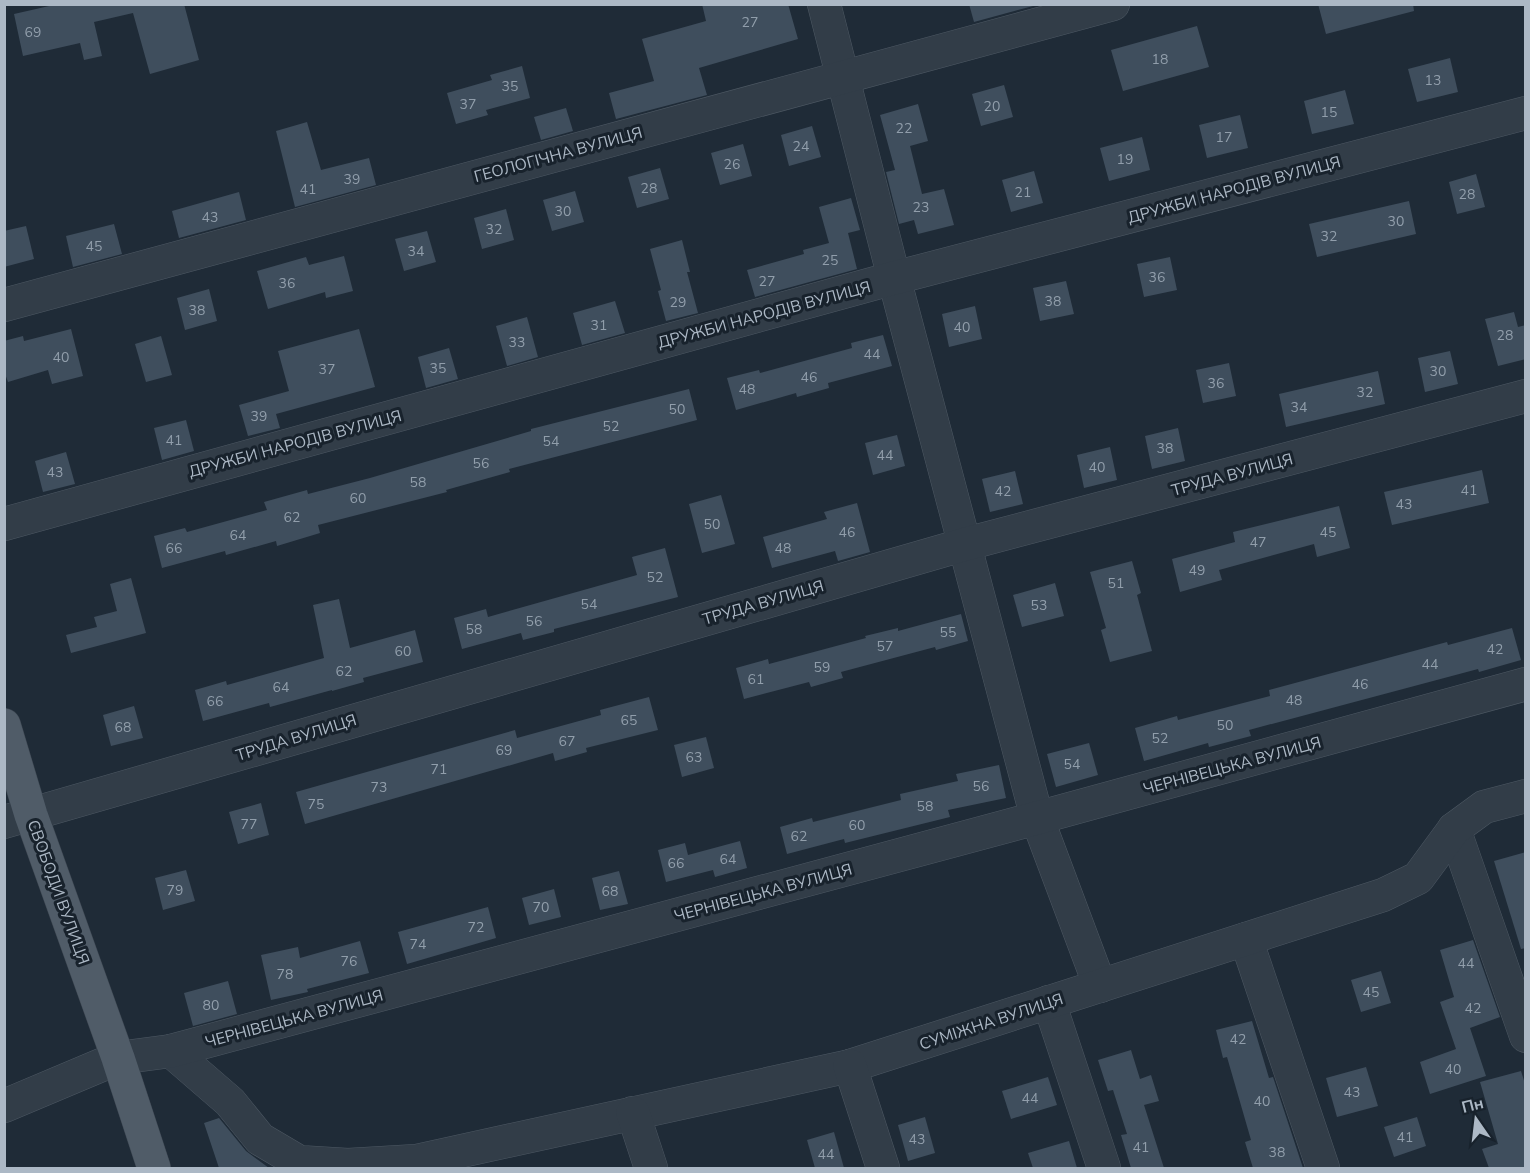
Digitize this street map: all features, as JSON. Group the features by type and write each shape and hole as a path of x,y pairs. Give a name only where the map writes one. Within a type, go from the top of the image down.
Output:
{"main road":[{"name":"СВОБОДИ ВУЛИЦЯ","path":"4,725 18,819 118,1058 153,1167"}],"street":[{"path":"824,4 1037,818 1100,986"},
{"name":"ГЕОЛОГІЧНА ВУЛИЦЯ","path":"4,305 1113,4"},
{"name":"ДРУЖБИ НАРОДІВ ВУЛИЦЯ","path":"4,524 894,278 1526,113"},
{"name":"ТРУДА ВУЛИЦЯ","path":"18,819 966,544 1526,396"},
{"name":"ЧЕРНІВЕЦЬКА ВУЛИЦЯ","path":"4,1106 118,1058 171,1051 1526,684"},
{"name":"СУМІЖНА ВУЛИЦЯ","path":"171,1051 230,1102 260,1139 299,1162 417,1165 633,1113 850,1066 1383,895 1418,878 1454,829 1484,807 1526,796"},
{"path":"1454,829 1526,1036"},
{"path":"1246,939 1323,1168"},
{"path":"1049,1002 1104,1168"},
{"path":"850,1066 883,1168"},
{"path":"633,1113 651,1168"}],"building":[{"path":"58,4 184,4 199,60 150,74 133,13 94,22 102,56 84,60 80,43 23,56 14,14"},
{"path":"702,4 788,4 798,39 699,68 707,95 616,119 609,93 654,81 642,39 706,21"},
{"path":"969,4 1033,4 1033,6 974,22"},
{"path":"1318,4 1413,4 1414,11 1326,34"},
{"path":"1197,26 1209,67 1123,91 1111,50"},
{"path":"1450,58 1458,92 1417,102 1408,69"},
{"path":"522,66 530,98 486,110 488,115 456,124 447,93 492,80 490,75"},
{"path":"1004,85 1013,117 981,126 972,94"},
{"path":"1345,90 1354,124 1312,134 1304,101"},
{"path":"918,104 928,141 910,146 922,194 944,189 954,225 918,234 914,220 899,224 886,172 895,170 880,115"},
{"path":"566,108 573,131 541,140 534,117"},
{"path":"1240,115 1248,148 1207,158 1199,125"},
{"path":"307,122 321,170 369,158 376,185 295,207 276,131"},
{"path":"812,126 821,157 789,166 781,135"},
{"path":"1142,137 1150,170 1109,181 1100,148"},
{"path":"743,144 752,176 720,185 711,153"},
{"path":"660,168 669,199 637,208 628,177"},
{"path":"1034,171 1043,203 1011,212 1002,180"},
{"path":"1476,174 1485,207 1457,214 1449,182"},
{"path":"575,191 584,222 552,231 543,200"},
{"path":"239,192 246,220 179,238 172,211"},
{"path":"851,198 860,230 848,233 857,269 755,297 747,270 804,254 803,250 829,243 819,207"},
{"path":"1409,201 1416,234 1317,257 1309,224"},
{"path":"506,209 514,240 482,249 474,218"},
{"path":"114,224 122,254 73,267 66,236"},
{"path":"26,226 34,259 4,267 4,231"},
{"path":"427,231 436,262 404,271 395,239"},
{"path":"682,240 690,272 687,272 698,313 666,321 658,291 661,290 650,249"},
{"path":"344,256 353,291 326,298 325,292 268,309 257,271 306,257 309,265"},
{"path":"1170,257 1177,290 1144,297 1137,264"},
{"path":"1066,281 1074,314 1040,321 1033,288"},
{"path":"209,289 217,321 185,330 177,298"},
{"path":"615,301 625,333 582,345 573,313"},
{"path":"975,306 982,339 949,347 942,314"},
{"path":"1514,312 1518,327 1526,325 1526,359 1498,366 1485,319"},
{"path":"527,317 538,357 507,366 496,326"},
{"path":"71,329 83,376 52,384 48,370 8,382 4,371 4,341 23,336 24,341"},
{"path":"359,329 375,387 276,414 280,428 248,436 239,405 289,391 278,351"},
{"path":"883,335 892,366 828,383 829,388 797,397 796,393 736,410 727,378 759,370 760,373 852,348 851,343"},
{"path":"161,336 172,375 146,382 135,344"},
{"path":"449,348 458,379 426,388 418,357"},
{"path":"1450,351 1458,384 1425,392 1418,358"},
{"path":"1229,363 1236,396 1203,403 1196,370"},
{"path":"1378,371 1385,404 1286,427 1279,394"},
{"path":"689,389 697,420 509,469 510,472 446,490 447,492 318,525 320,533 277,546 276,541 226,555 225,551 162,568 154,536 185,528 187,532 267,510 264,502 307,490 308,494 370,478 531,431 531,429"},
{"path":"186,420 194,451 162,460 154,428"},
{"path":"1178,428 1185,461 1152,469 1145,436"},
{"path":"897,435 905,466 873,475 865,443"},
{"path":"1110,447 1117,480 1084,488 1077,455"},
{"path":"66,452 75,484 43,492 35,461"},
{"path":"1482,470 1489,503 1392,525 1384,492"},
{"path":"1015,471 1023,504 990,512 982,479"},
{"path":"721,495 735,544 702,553 689,504"},
{"path":"857,503 870,552 838,561 835,551 772,568 763,537 827,519 824,512"},
{"path":"1339,506 1350,548 1317,557 1314,544 1219,570 1222,580 1180,592 1172,559 1235,542 1233,532"},
{"path":"665,548 678,597 554,629 554,632 523,640 521,633 462,649 454,618 486,609 488,617 637,575 632,557"},
{"path":"1132,561 1141,593 1137,595 1152,651 1110,662 1101,630 1106,628 1090,572"},
{"path":"131,578 146,633 71,653 66,635 97,627 94,617 117,611 110,584"},
{"path":"1055,583 1064,616 1022,627 1013,595"},
{"path":"339,599 350,648 415,630 423,662 363,678 364,682 332,691 270,707 269,703 203,721 195,690 226,681 227,685 324,658 313,605"},
{"path":"961,614 968,641 936,650 935,647 841,672 843,678 811,687 809,682 744,699 736,668 768,659 769,664 866,638 865,636 898,628 898,631"},
{"path":"1512,628 1521,660 1479,672 1478,669 1249,730 1251,736 1209,747 1208,743 1144,761 1135,728 1177,716 1178,720 1270,696 1269,690 1447,642 1448,645"},
{"path":"649,697 658,730 586,748 587,752 555,761 553,753 305,824 296,792 515,730 517,738 601,715 600,710"},
{"path":"134,706 143,738 111,746 103,715"},
{"path":"706,737 714,768 682,777 674,745"},
{"path":"1089,743 1098,775 1056,787 1047,754"},
{"path":"999,765 1006,798 948,810 950,817 845,843 844,839 787,854 780,827 812,818 813,822 901,800 900,794 958,781 956,774"},
{"path":"261,803 269,835 238,844 229,812"},
{"path":"740,841 747,868 715,877 713,870 666,882 658,850 685,843 688,855"},
{"path":"1526,852 1526,948 1521,949 1494,861"},
{"path":"186,870 195,901 163,910 155,878"},
{"path":"619,871 628,904 600,910 592,878"},
{"path":"554,889 561,917 529,925 522,898"},
{"path":"488,907 496,938 407,964 398,932"},
{"path":"1473,940 1500,1017 1470,1028 1486,1076 1430,1094 1420,1062 1456,1049 1440,1002 1454,997 1440,950"},
{"path":"360,941 369,973 307,989 308,992 271,1000 261,955 298,947 300,958"},
{"path":"1381,971 1391,1003 1361,1012 1351,980"},
{"path":"228,981 237,1014 193,1026 184,993"},
{"path":"1252,1021 1269,1078 1273,1077 1303,1168 1253,1168 1245,1142 1251,1140 1227,1057 1223,1058 1216,1030"},
{"path":"1131,1050 1140,1079 1151,1075 1159,1101 1144,1105 1164,1168 1131,1168 1121,1135 1127,1134 1113,1090 1108,1091 1098,1060"},
{"path":"1366,1067 1378,1106 1337,1117 1326,1078"},
{"path":"1521,1071 1526,1087 1526,1168 1489,1168 1482,1149 1498,1144 1480,1082"},
{"path":"1048,1077 1057,1105 1011,1119 1002,1091"},
{"path":"925,1117 935,1153 908,1161 898,1125"},
{"path":"1417,1117 1426,1146 1394,1157 1384,1127"},
{"path":"219,1118 246,1151 269,1168 219,1168 204,1123"},
{"path":"834,1132 844,1168 815,1168 807,1140"},
{"path":"1069,1141 1077,1168 1033,1168 1028,1153"}]}
